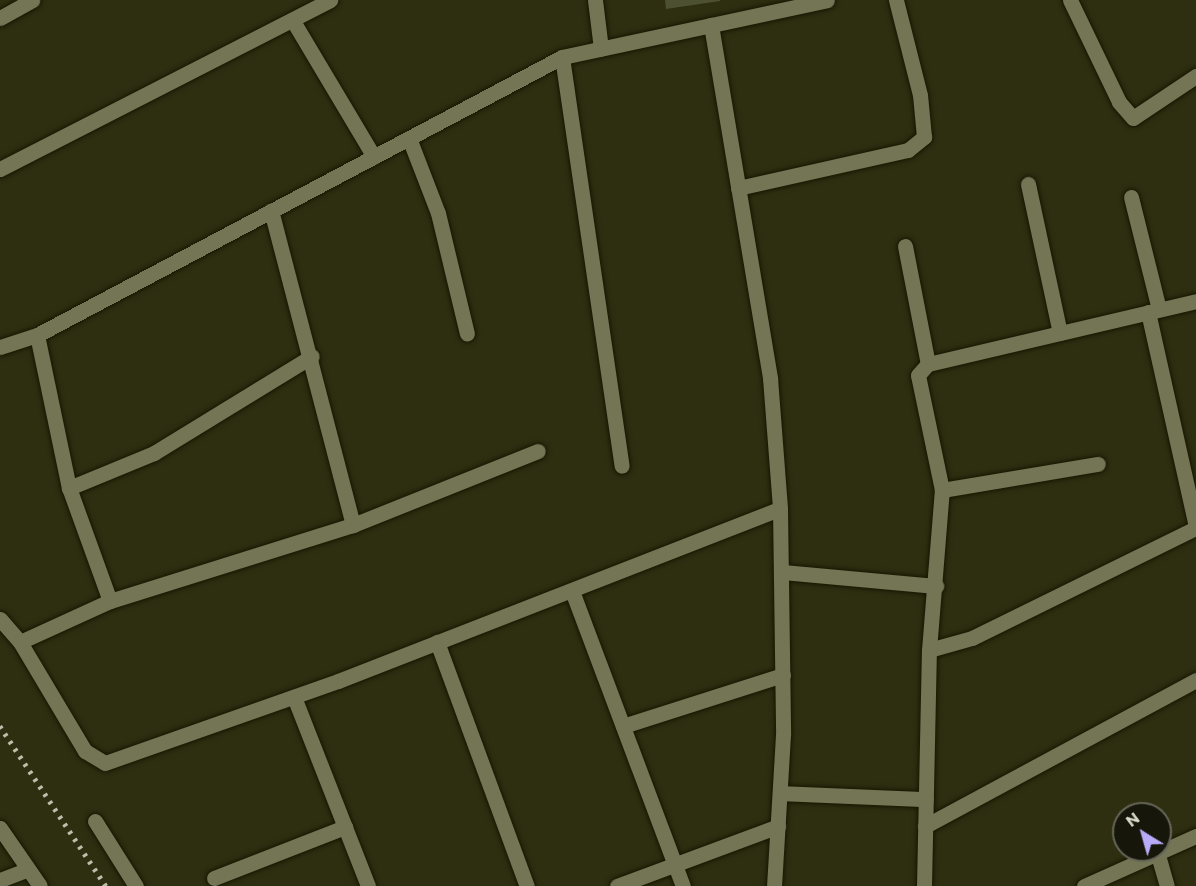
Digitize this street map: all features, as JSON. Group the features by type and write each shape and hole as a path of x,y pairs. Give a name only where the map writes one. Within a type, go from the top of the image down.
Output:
{"street":[{"path":"0,18 32,0"},
{"path":"0,169 293,21 330,0"},
{"path":"595,0 601,49"},
{"path":"0,346 37,335 562,57 711,25 766,6 827,0"},
{"path":"738,188 908,150 924,136 920,95 896,0"},
{"path":"1070,0 1119,102 1133,118 1196,76"},
{"path":"293,21 374,157"},
{"path":"711,25 770,378 780,509 783,675 780,793 774,886"},
{"path":"562,57 621,466"},
{"path":"409,138 438,213 467,334"},
{"path":"1028,184 1060,333"},
{"path":"929,650 972,638 1196,527 1131,198"},
{"path":"271,211 312,356 353,525"},
{"path":"905,246 928,364"},
{"path":"924,886 929,650 942,490 918,375 928,364 1196,301"},
{"path":"37,335 69,488 110,601"},
{"path":"69,488 154,453 312,356"},
{"path":"20,642 110,601 353,525 538,451"},
{"path":"942,490 1098,464"},
{"path":"0,619 20,642 85,751 105,763 294,697 780,509"},
{"path":"782,572 936,586"},
{"path":"572,591 683,886"},
{"path":"437,642 527,886"},
{"path":"623,726 783,675"},
{"path":"925,826 1196,680"},
{"path":"294,697 368,886"},
{"path":"780,793 926,799"},
{"path":"95,821 136,886"},
{"path":"617,886 778,826"},
{"path":"0,828 40,886"},
{"path":"214,878 345,828"},
{"path":"1172,848 1196,836"},
{"path":"1084,886 1118,879 1146,862"},
{"path":"1160,862 1167,886"},
{"path":"0,880 28,869"}],"building":[{"path":"665,0 720,0 720,1 666,9"}],"railway":[{"path":"0,726 106,886"}]}
